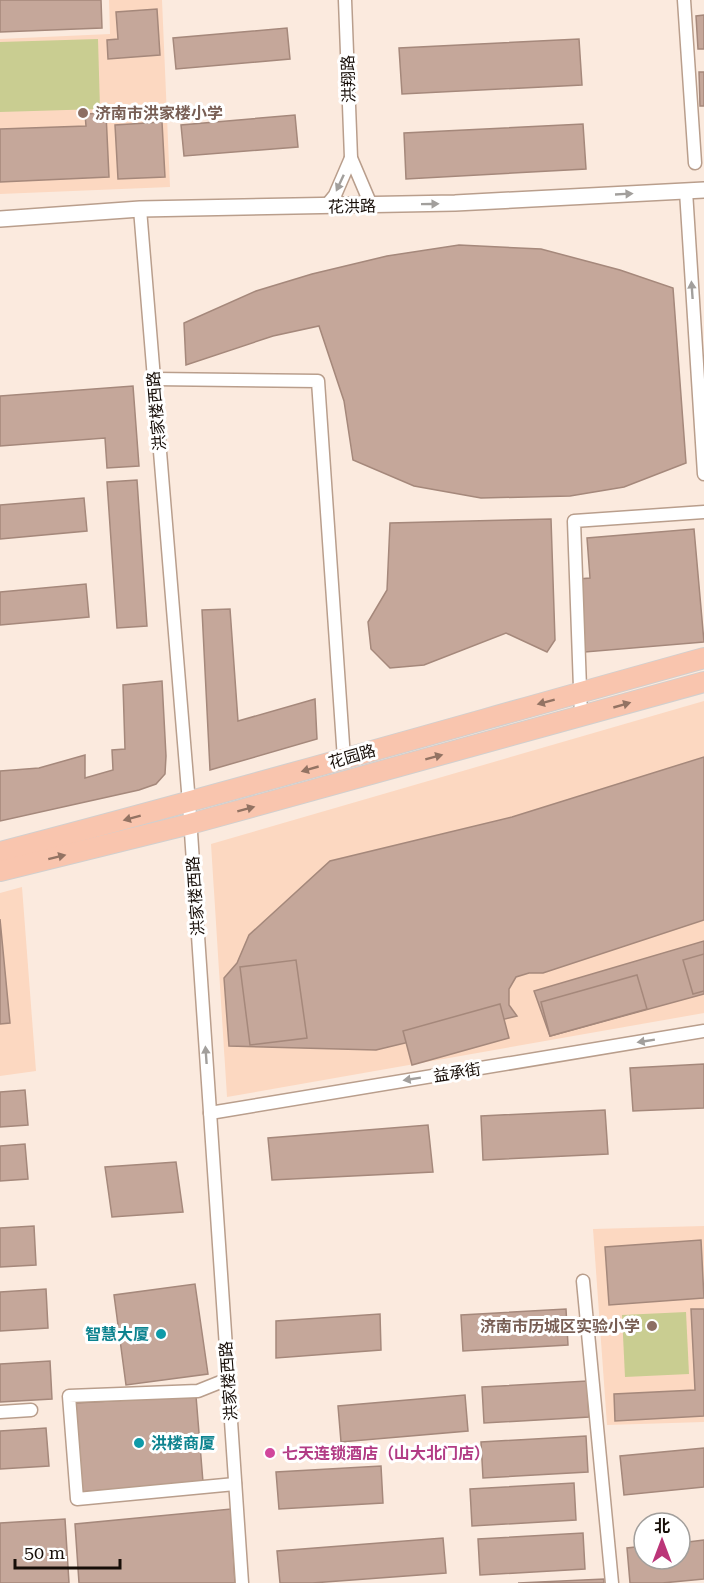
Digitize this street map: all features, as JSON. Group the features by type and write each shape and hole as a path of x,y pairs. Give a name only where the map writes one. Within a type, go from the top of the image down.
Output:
{"main road":[{"name":"花园路","path":"0,852 189,803 704,658"},
{"name":"花园路","path":"0,871 190,824 704,682"}],"street":[{"name":"洪翔路","path":"345,0 351,158 371,205"},
{"path":"684,0 694,163"},
{"name":"洪翔路","path":"326,206 335,195 351,158"},
{"name":"花洪路","path":"0,219 140,209 455,203 704,190"},
{"path":"686,191 704,474"},
{"name":"洪家楼西路","path":"140,209 189,803 242,1583"},
{"path":"154,379 318,381 344,759"},
{"path":"581,716 574,521 704,512"},
{"name":"益承街","path":"210,1113 704,1031"},
{"path":"583,1281 612,1583"},
{"path":"228,1379 198,1391 69,1396 77,1499 236,1484"},
{"path":"0,1412 31,1410"}],"shaded area":[{"name":"济南市洪家楼小学","path":"109,0 162,0 170,187 0,194 0,39 110,34"},
{"path":"704,701 704,1013 227,1097 211,844"},
{"path":"22,887 36,1071 0,1076 0,893"},
{"name":"济南市历城区实验小学","path":"704,1226 704,1422 607,1425 593,1229"}],"green space":[{"path":"98,39 100,109 0,112 0,42"},
{"path":"686,1312 689,1374 625,1377 622,1315"}],"building":[{"path":"0,0 101,0 102,28 0,32"},
{"path":"157,9 160,55 108,59 107,40 118,39 116,12"},
{"path":"704,15 704,49 698,49 696,16"},
{"path":"287,28 290,59 176,69 173,38"},
{"path":"579,39 582,85 402,94 399,48"},
{"path":"699,72 704,72 704,106 700,106"},
{"path":"106,113 109,177 0,182 0,129 86,126 85,114"},
{"path":"295,115 298,147 184,156 181,125"},
{"path":"162,122 165,177 118,179 115,125"},
{"path":"583,124 586,169 406,179 404,133"},
{"path":"459,245 541,249 620,270 673,288 686,463 624,487 570,496 481,498 414,486 353,460 344,401 319,326 273,336 186,365 184,323 256,291 312,274 387,256"},
{"path":"133,386 139,466 107,468 105,438 0,446 0,396"},
{"path":"137,480 147,626 117,628 107,482"},
{"path":"84,498 87,531 0,539 0,505"},
{"path":"551,519 555,640 547,652 506,633 424,665 390,668 371,649 368,622 387,590 390,523"},
{"path":"694,529 704,642 585,652 578,579 590,578 587,538"},
{"path":"86,584 89,617 0,625 0,592"},
{"path":"230,609 238,721 315,699 317,739 210,770 202,610"},
{"path":"162,681 165,774 156,784 139,790 0,821 0,771 39,768 85,755 85,778 113,770 112,750 125,749 123,685"},
{"path":"704,757 704,920 543,973 529,973 516,977 509,989 509,1005 517,1016 376,1050 229,1046 224,978 237,963 249,935 330,861 512,817"},
{"path":"0,919 10,1023 0,1024"},
{"path":"704,941 704,994 550,1036 534,991"},
{"path":"704,954 704,991 693,994 683,960"},
{"path":"296,960 307,1038 250,1045 240,967"},
{"path":"637,975 647,1009 550,1036 541,1002"},
{"path":"500,1004 509,1038 412,1065 403,1031"},
{"path":"704,1064 704,1108 633,1111 630,1068"},
{"path":"25,1090 28,1125 0,1127 0,1092"},
{"path":"605,1110 608,1154 483,1160 481,1116"},
{"path":"428,1125 433,1172 272,1180 268,1138"},
{"path":"25,1144 28,1179 0,1181 0,1146"},
{"path":"176,1162 183,1212 112,1217 105,1167"},
{"path":"34,1226 36,1265 0,1267 0,1228"},
{"path":"701,1240 704,1298 609,1305 605,1247"},
{"name":"智慧大厦","path":"195,1284 208,1374 126,1385 114,1295"},
{"path":"46,1289 48,1328 0,1331 0,1292"},
{"path":"566,1309 568,1345 463,1351 461,1315"},
{"path":"691,1309 704,1309 704,1416 615,1421 614,1394 695,1390"},
{"path":"380,1314 381,1350 276,1358 276,1321"},
{"path":"50,1361 52,1399 0,1402 0,1364"},
{"path":"587,1381 589,1417 484,1423 482,1387"},
{"path":"465,1395 468,1431 341,1442 338,1406"},
{"name":"洪楼商厦","path":"196,1396 203,1482 81,1492 75,1403"},
{"path":"46,1428 49,1466 0,1469 0,1431"},
{"path":"586,1436 588,1472 483,1478 481,1442"},
{"path":"704,1448 704,1487 624,1495 620,1456"},
{"path":"381,1466 383,1503 279,1509 276,1472"},
{"path":"574,1483 576,1520 472,1526 470,1489"},
{"path":"231,1509 235,1583 79,1583 75,1524"},
{"path":"65,1519 69,1583 0,1583 0,1523"},
{"path":"583,1533 585,1569 480,1575 478,1539"},
{"path":"443,1538 446,1573 312,1583 280,1583 277,1551"},
{"path":"704,1540 704,1579 630,1583 627,1548 632,1547 632,1571 692,1571 692,1542"},
{"path":"604,1579 604,1583 518,1583"}],"place":[{"name":"济南市洪家楼小学","path":"83,113"},
{"name":"济南市历城区实验小学","path":"652,1326"},
{"name":"智慧大厦","path":"161,1334"},
{"name":"洪楼商厦","path":"139,1443"},
{"name":"七天连锁酒店（山大北门店）","path":"270,1453"}]}
